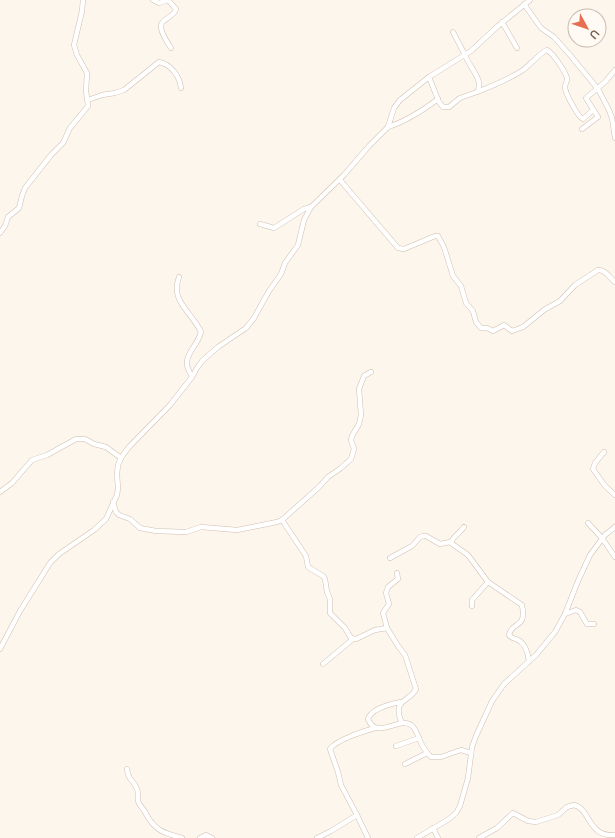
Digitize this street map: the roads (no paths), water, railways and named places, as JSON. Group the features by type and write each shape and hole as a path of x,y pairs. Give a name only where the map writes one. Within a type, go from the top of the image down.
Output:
{"street":[{"path":"0,233 5,226 8,217 20,208 25,188 51,155 63,143 70,128 87,108 87,73 77,55 74,45 83,0"},
{"path":"153,0 159,3 168,0 176,10 173,15 160,25 171,48"},
{"path":"0,649 20,611 50,563 59,554 102,524 108,516 118,491 116,474 121,458 170,405 192,376 199,364 250,323 281,274 285,263 298,245 304,220 311,207 340,180 369,146 388,127 392,111 396,104 413,88 465,55 502,22 530,0"},
{"path":"524,4 541,28 554,37 598,89 612,118 615,138"},
{"path":"502,22 517,48"},
{"path":"453,32 469,65 479,80 480,86 477,92"},
{"path":"429,77 442,106 447,108 460,98 497,84 516,74 528,66 543,51 547,50 556,58 566,76 566,89 579,116 583,119 593,110"},
{"path":"88,100 124,90 159,62 165,64 176,74 181,81 181,88"},
{"path":"582,129 598,118 586,98 598,89 615,70"},
{"path":"388,127 399,124 414,116 438,99"},
{"path":"340,180 398,248 404,249 438,236 444,247 453,276 461,286 467,304 474,313 477,324 481,328 494,330 504,325 510,331 513,331 523,327 544,310 560,301 580,281 598,270 604,271 615,282"},
{"path":"260,224 274,228 304,209 311,207"},
{"path":"179,277 176,290 179,299 183,307 196,322 201,332 187,359 187,366 192,376"},
{"path":"113,502 116,512 119,515 130,519 140,528 156,531 186,532 201,527 237,530 282,520 328,477 349,461 354,449 352,436 359,424 361,415 359,389 364,376 370,372"},
{"path":"0,492 8,487 35,458 47,455 76,439 85,439 94,444 106,447 121,458"},
{"path":"604,452 594,463 593,469 605,486 615,495"},
{"path":"282,520 306,556 308,567 324,578 330,599 330,613 353,639"},
{"path":"588,523 602,538 615,558"},
{"path":"417,838 452,817 458,809 470,774 471,752 476,736 496,695 504,684 546,644 565,614 585,563 602,538 615,527"},
{"path":"390,558 412,546 423,536 440,544 450,542 464,528"},
{"path":"450,542 453,546 467,554 488,582 522,605 524,614 523,619 510,632 509,635 511,638 521,642 526,650 529,661"},
{"path":"375,728 368,722 369,716 374,711 389,704 401,702 416,691 405,655 387,628 383,614 389,604 386,593 388,587 398,579 397,572"},
{"path":"472,606 472,600 488,582"},
{"path":"565,614 576,610 580,612 587,624 594,624"},
{"path":"323,664 353,639 360,638 375,630 387,628"},
{"path":"401,702 399,715 402,723"},
{"path":"368,838 341,784 330,749 335,744 354,735 375,728 382,729 402,723 408,723 416,730 427,753 431,757 441,758 462,750 471,752"},
{"path":"396,746 419,738"},
{"path":"405,764 427,753"},
{"path":"127,769 129,778 137,789 138,802 148,818 160,831 182,838"},
{"path":"479,838 497,828 513,813 528,821 536,822 558,815 567,807 574,805 579,807 596,830 609,835 615,835"},
{"path":"317,838 332,831 357,815"},
{"path":"432,828 438,838"},
{"path":"200,838 206,835 212,838"}]}
